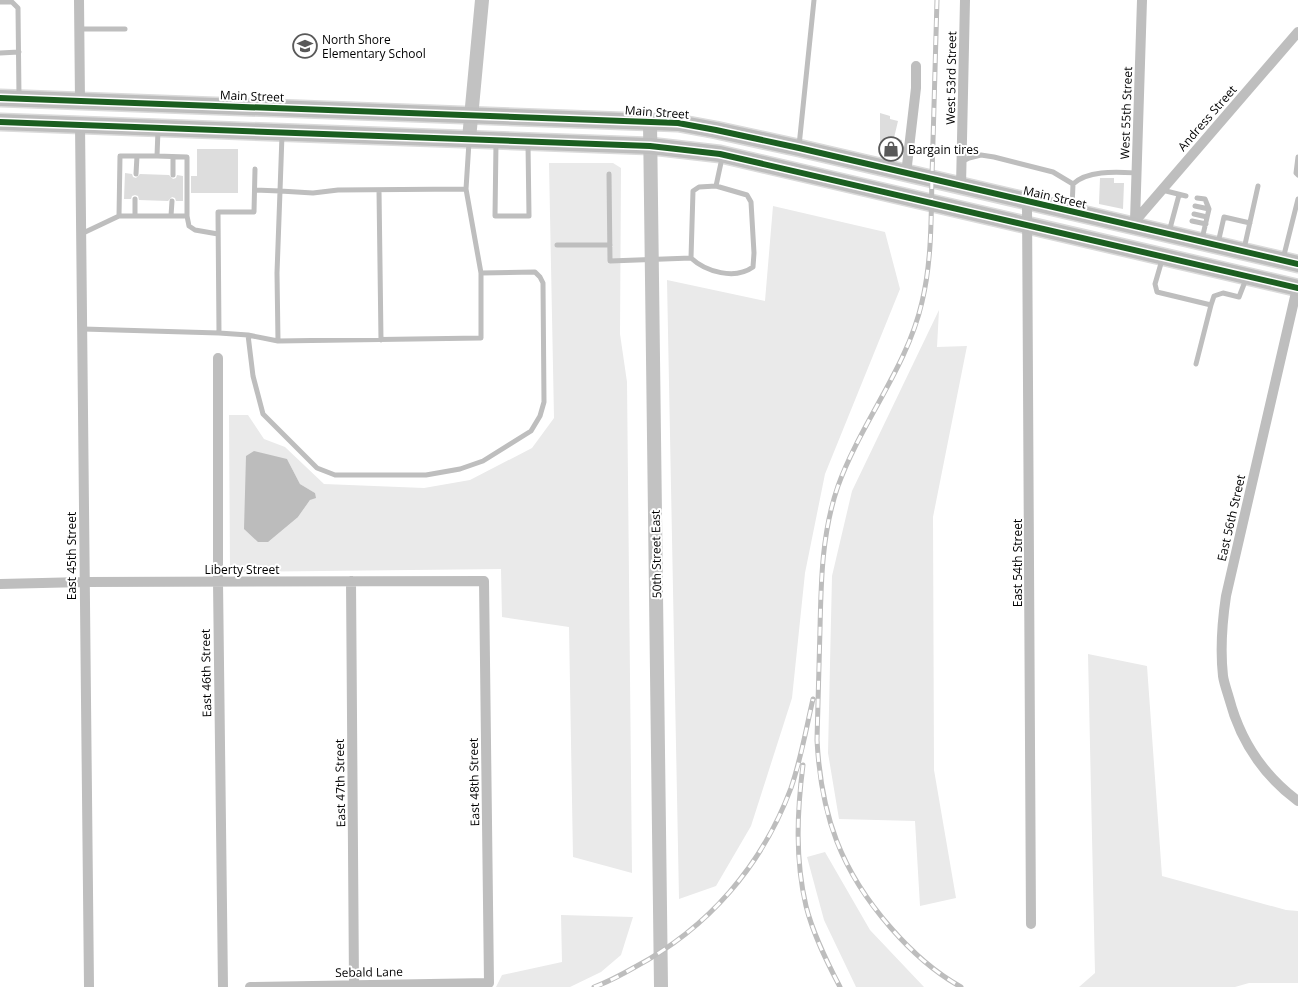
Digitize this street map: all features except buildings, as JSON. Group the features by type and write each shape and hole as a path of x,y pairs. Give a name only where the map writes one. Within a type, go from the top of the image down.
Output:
{"main road":[{"name":"Main Street","path":"0,98 678,123 799,148 1072,212 1135,223 1169,235 1290,263"},
{"path":"0,122 528,141 690,149 1298,288"}],"street":[{"path":"79,0 80,101"},
{"path":"469,139 482,0"},
{"name":"West 53rd Street","path":"961,186 965,0"},
{"name":"West 55th Street","path":"1135,223 1142,0"},
{"name":"Andress Street","path":"1135,223 1161,190 1298,32"},
{"path":"906,174 916,88 916,66"},
{"name":"50th Street East","path":"650,122 661,987"},
{"name":"East 45th Street","path":"80,124 89,987"},
{"name":"East 54th Street","path":"1027,202 1032,924"},
{"name":"East 56th Street","path":"1298,288 1226,596 1221,650 1223,678 1234,715 1252,752 1268,774 1298,801"},
{"name":"East 46th Street","path":"218,358 218,582 223,987"},
{"name":"East 47th Street","path":"351,581 354,984"},
{"name":"Liberty Street","path":"0,584 484,581"},
{"name":"East 48th Street","path":"484,581 489,983"},
{"name":"Sebald Lane","path":"250,987 489,983"}],"lane":[{"path":"799,148 814,0"},
{"path":"0,2 12,2 18,8 19,98"},
{"path":"80,29 126,29"},
{"path":"0,52 18,52"},
{"path":"157,156 158,127"},
{"path":"278,341 282,132"},
{"path":"82,329 219,333 248,335 278,341 481,338 481,273 466,189 469,139"},
{"path":"496,140 495,216 529,216 528,141"},
{"path":"716,186 722,155"},
{"path":"961,162 981,155 994,156 1053,172 1073,184"},
{"path":"120,216 120,156 187,157 187,216 189,226 195,230 218,234"},
{"path":"136,174 137,156"},
{"path":"173,156 173,175"},
{"path":"1298,157 1296,173 1298,175"},
{"path":"219,333 218,212 254,212 255,169"},
{"path":"1072,212 1073,184 1081,177 1101,173 1137,172"},
{"path":"609,174 610,260 691,258 700,266 719,273 747,272 753,267 754,253 751,202 747,195 716,186 699,187 693,191 691,258"},
{"path":"1243,252 1258,186"},
{"path":"255,190 313,193 338,190 466,189"},
{"path":"379,190 381,340"},
{"path":"1161,190 1186,196"},
{"path":"1169,235 1179,194"},
{"path":"1197,198 1205,199 1209,209 1206,224 1209,244"},
{"path":"1290,263 1298,198"},
{"path":"135,199 135,216"},
{"path":"171,216 172,201"},
{"path":"1177,203 1185,204"},
{"path":"1195,206 1209,209"},
{"path":"1175,210 1183,212"},
{"path":"1194,214 1207,217"},
{"path":"81,234 120,216 187,216"},
{"path":"1209,244 1224,216 1250,223"},
{"path":"1173,217 1181,218"},
{"path":"1192,221 1206,224"},
{"path":"556,245 610,245"},
{"path":"1163,257 1155,284 1157,292 1211,305"},
{"path":"248,335 253,376 263,414 317,468 335,476 426,475 460,469 483,461 531,431 540,416 544,402 543,283 535,272 481,273"},
{"path":"1196,364 1214,296 1223,293 1239,297 1247,276"}],"shaded area":[{"path":"549,163 613,163 621,168 620,334 627,382 632,873 573,857 569,627 502,617 501,569 230,572 229,415 248,415 264,439 285,447 324,484 424,488 470,480 532,448 554,418","holes":["287,459 300,484 315,493 298,517"]},
{"path":"773,206 885,232 900,289 825,474 805,573 792,698 751,826 716,886 679,899 667,280 765,301"},
{"path":"939,310 937,347 967,346 933,517 934,770 956,898 920,906 915,821 839,819 828,753 832,576 852,491"},
{"path":"254,451 287,459 300,484 315,493 316,498 310,500 298,517 268,542 258,542 244,529 246,456"},
{"path":"1088,654 1147,666 1162,876 1286,910 1298,911 1298,983 1249,983 1235,987 1079,987 1095,973"},
{"path":"825,852 870,930 924,987 856,987 824,920 807,857"},
{"path":"561,915 633,917 621,955 601,972 570,987 496,987 502,975 562,962"}],"railway":[{"path":"937,0 931,223 925,286 915,326 906,350 848,462 833,503 822,574 817,740 819,768 829,818 847,864 859,885 874,907 907,945 923,961 961,987"},
{"path":"594,987 635,967 686,934 730,892 748,869 765,843 791,788 801,755 813,699"},
{"path":"803,765 799,800 798,836 802,888 812,927 840,987"}],"cycle path":[{"path":"0,98 678,123 799,148 1298,264"},
{"path":"0,122 650,146 720,154 1298,288"}],"place":[{"name":"North Shore Elementary School","path":"305,46"},
{"name":"Bargain tires","path":"891,149"}]}
